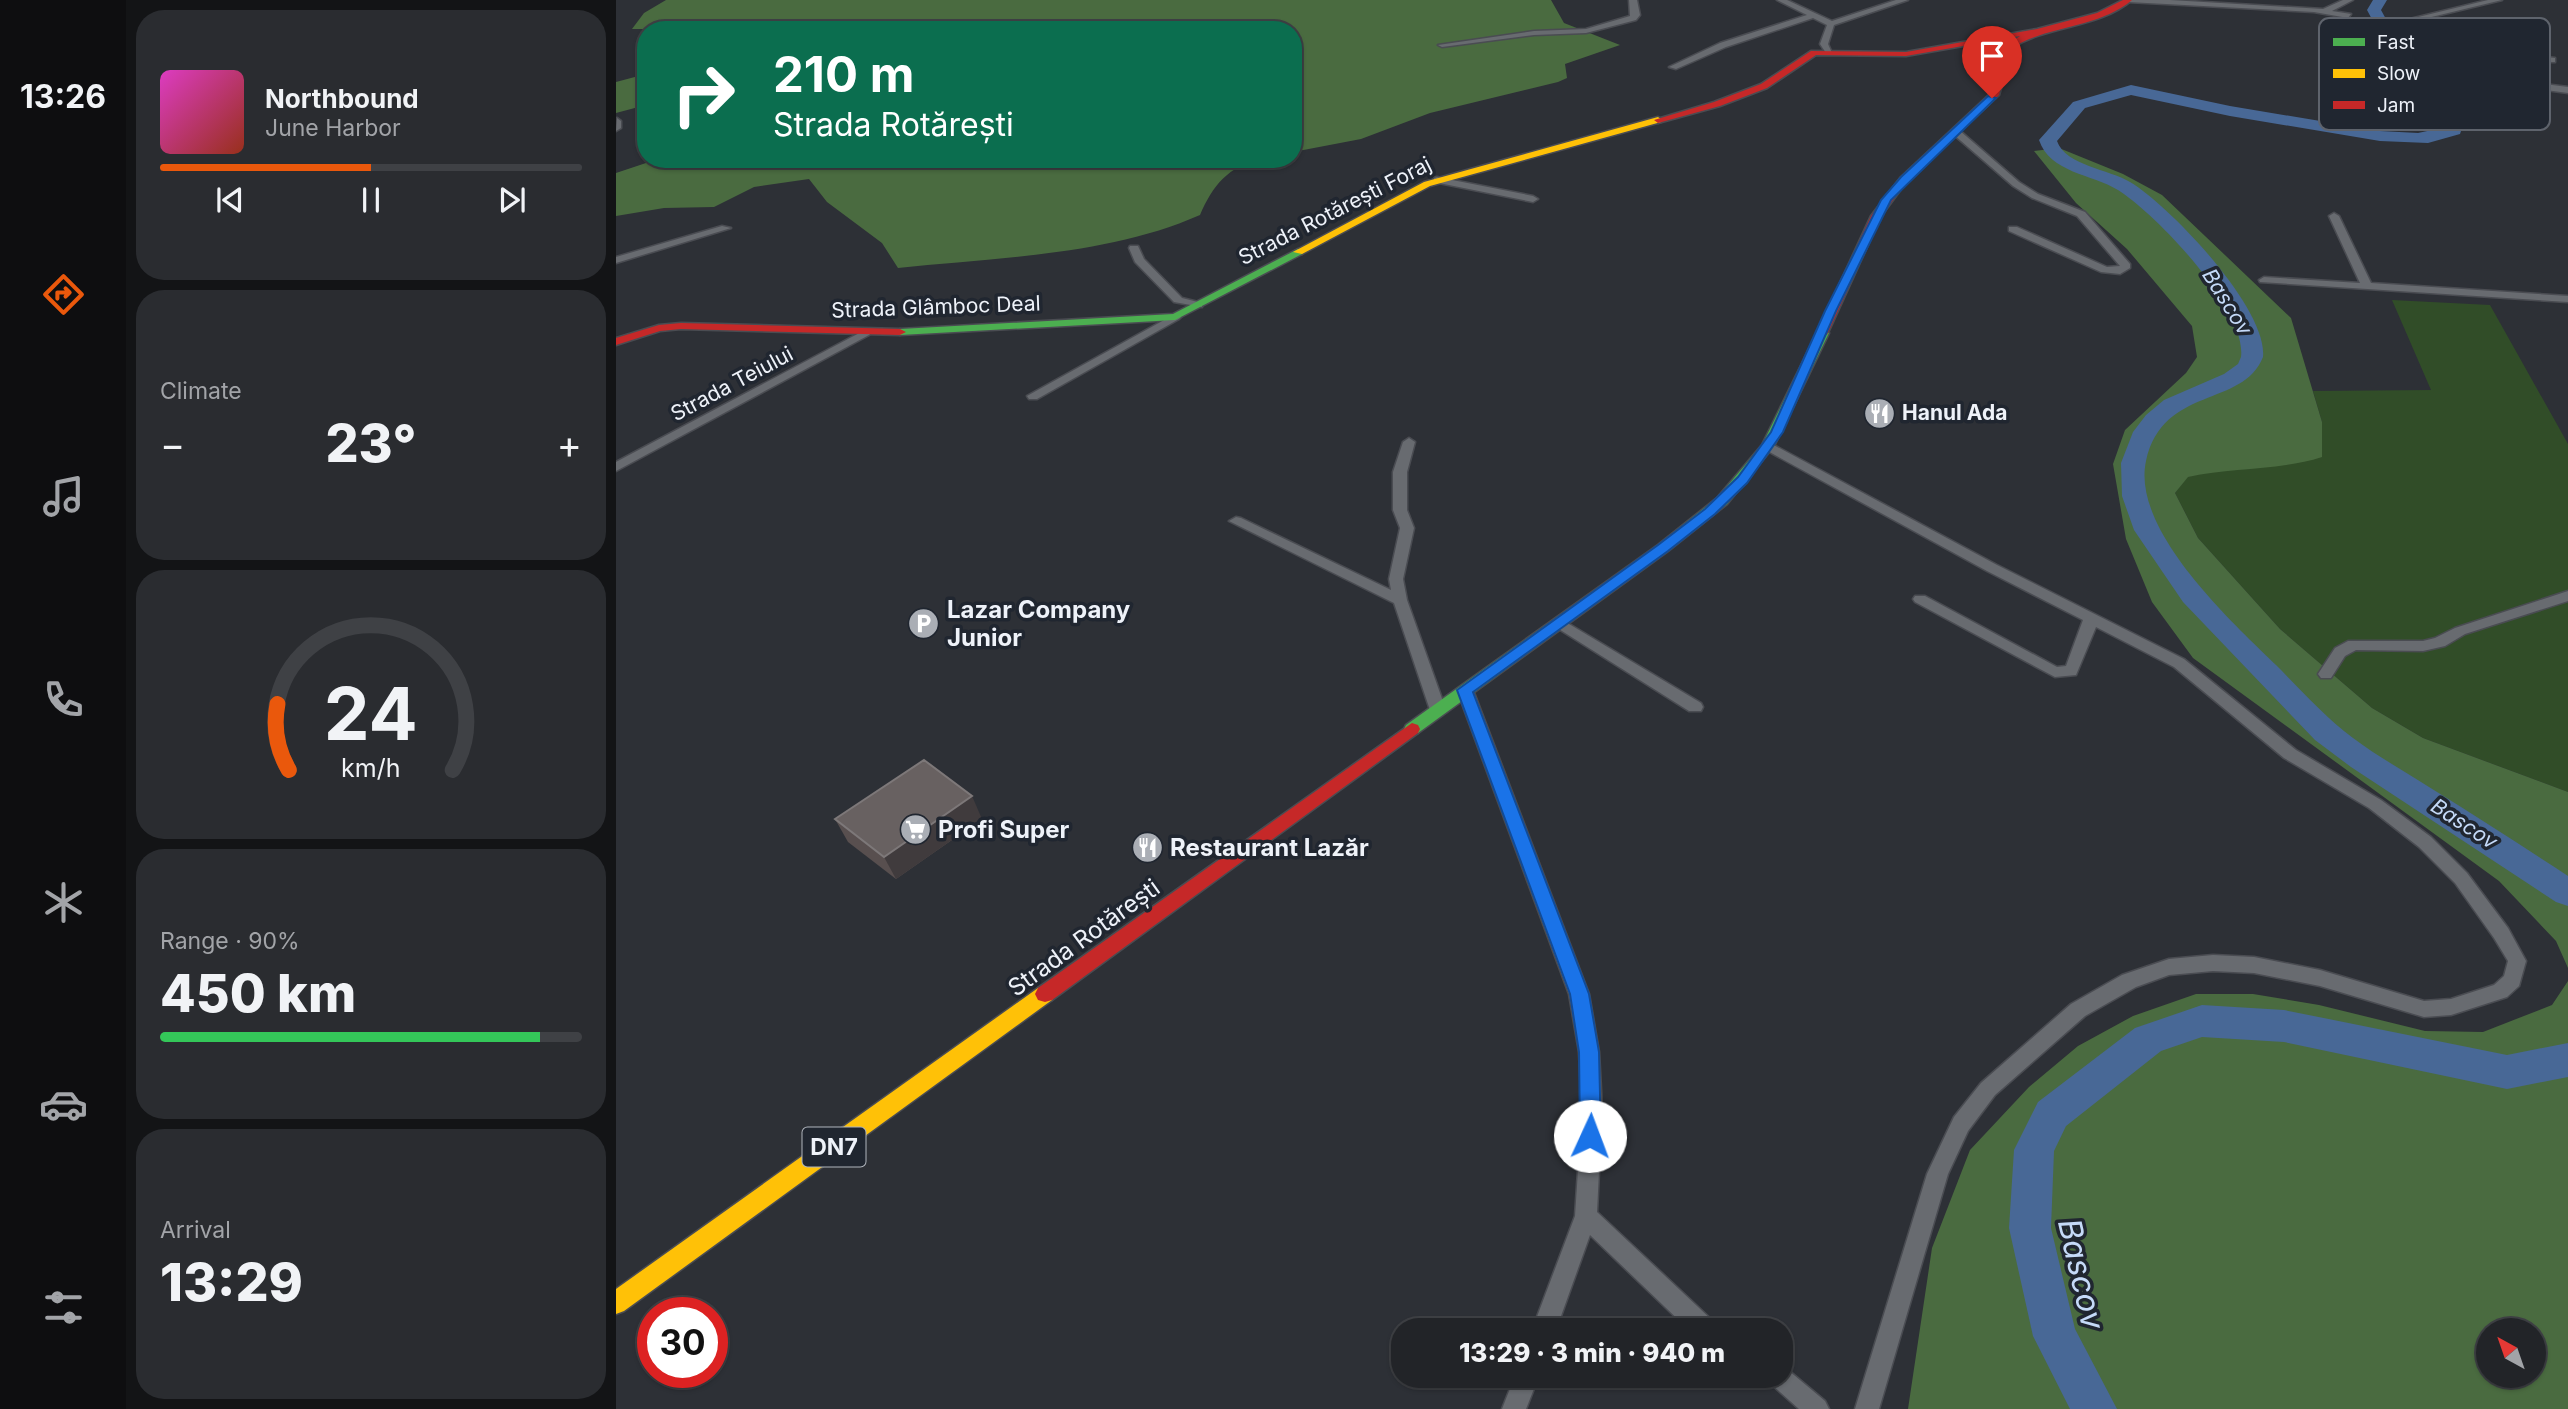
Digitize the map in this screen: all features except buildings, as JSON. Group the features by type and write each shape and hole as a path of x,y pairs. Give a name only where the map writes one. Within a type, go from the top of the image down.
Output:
{"main road":[{"path":"2004,42 2102,14 2128,0"},
{"name":"Strada Rotărești Foraj","path":"1175,317 1437,180 1531,158 1611,132 1717,104 1764,86 1808,56 1829,51 1906,54 2004,42"},
{"name":"DN7","path":"1956,132 1996,93 2004,42"},
{"name":"Strada Rotărești","path":"616,1303 1706,515 1743,480 1768,446 1788,410 1831,311 1881,208 1904,179 1956,132"},
{"name":"Strada Glâmboc Deal","path":"616,342 659,328 681,326 865,333 1175,317"}],"street":[{"path":"1442,45 1534,33 1595,30 1633,18 1636,15 1633,0"},
{"path":"1781,0 1831,23 1904,0"},
{"path":"2128,0 2325,11 2348,16"},
{"path":"2325,11 2348,0"},
{"path":"2418,18 2498,0"},
{"path":"1674,66 1723,45 1815,15"},
{"path":"1829,51 1824,44 1831,23"},
{"path":"2550,88 2568,90"},
{"path":"616,128 617,121"},
{"path":"1956,132 2016,184 2035,196 2081,215 2126,266 2120,271 2105,270 2013,229"},
{"path":"1437,180 1533,199"},
{"path":"2334,216 2366,285"},
{"path":"616,260 726,228"},
{"path":"1134,248 1139,260 1178,300 1198,305"},
{"path":"2264,280 2568,299"},
{"name":"Strada Rotărești Foraj","path":"1033,396 1175,317"},
{"name":"Strada Teiului","path":"616,467 865,333"},
{"path":"1409,442 1400,472 1400,510 1407,528 1396,579 1400,600 1438,710"},
{"path":"1768,446 2091,619 2179,663 2290,754 2375,804 2425,842 2461,878 2501,933 2516,961 2512,981 2500,991 2451,1007 2424,1009 2320,978 2254,965 2213,963 2169,967 2129,981 2078,1010 1988,1088 1961,1124 1938,1174 1867,1409"},
{"path":"1236,521 1400,600"},
{"path":"2326,674 2340,652 2353,645 2423,646 2440,642 2460,631 2568,596"},
{"path":"1920,599 2055,672 2071,671 2091,619"},
{"path":"1559,623 1695,707"},
{"path":"1465,690 1579,994 1589,1052 1592,1110 1586,1216 1548,1318"},
{"path":"1586,1216 1693,1318"},
{"path":"1514,1409 1522,1388"},
{"path":"1793,1388 1817,1409"}],"green space":[{"path":"666,0 1551,0 1564,23 1620,45 1565,64 1567,78 1558,82 1430,113 1361,139 1302,150 1302,21 638,21 644,13"},
{"path":"637,76 637,107 616,113 616,82"},
{"path":"2059,148 2123,174 2162,195 2291,318 2322,422 2322,457 2289,465 2188,477 2175,493 2198,538 2280,629 2372,708 2423,738 2568,792 2568,968 2556,941 2499,881 2193,658 2152,602 2126,539 2113,464 2125,430 2186,373 2197,357 2192,326 2127,249 2076,203 2034,151"},
{"path":"637,166 1237,168 1216,186 1200,215 1164,229 1128,239 1052,253 898,268 882,243 827,202 809,179 754,187 714,207 664,208 616,216 616,173"},
{"path":"2392,300 2490,305 2568,444 2568,792 2423,738 2372,708 2280,629 2198,538 2175,493 2187,477 2215,470 2322,422 2313,391 2431,390"},
{"path":"2568,981 2568,1409 1908,1409 1932,1248 1970,1150 2029,1087 2078,1046 2133,1016 2196,994 2253,994 2319,1005 2425,1031 2483,1032 2552,1005"}],"waterway":[{"name":"Bascov","path":"2378,18 2374,10 2380,0"},
{"name":"Bascov","path":"2319,126 2131,90 2079,105 2048,140 2057,155 2121,184 2138,195 2173,226 2232,302 2251,341 2253,352 2246,369 2224,382 2186,397 2149,426 2133,463 2135,496 2147,530 2193,596 2308,716 2362,759 2568,893"},
{"name":"Bascov","path":"2344,130 2380,136 2428,138 2454,130"},
{"name":"Bascov","path":"2094,1409 2055,1336 2030,1228 2034,1150 2052,1114 2148,1039 2202,1021 2284,1026 2507,1072 2568,1060"}],"traffic: fast":[{"path":"900,332 1175,317 1298,252"},
{"path":"1412,729 1663,548 1722,501 1768,446 1823,333"}],"traffic: slow":[{"path":"1298,252 1427,184 1658,120"},
{"path":"616,1303 1045,994"}],"traffic: jam":[{"path":"1823,333 1876,216 1904,179 1996,93 2009,46 2038,32 2099,15 2128,0"},
{"path":"1658,120 1717,104 1764,86 1814,53 1906,54 2035,31"},
{"path":"616,342 659,328 681,326 900,332"},
{"path":"1045,994 1412,729"}],"place":[{"name":"Hanul Ada","path":"1879,413"},
{"name":"Lazar Company Junior","path":"924,624"},
{"name":"Profi Super","path":"915,830"},
{"name":"Restaurant Lazăr","path":"1147,848"}],"route":[{"path":"1590,1136 1592,1110 1589,1052 1579,994 1465,690 1698,522 1743,480 1777,432 1831,311 1886,200 1904,179 1992,98"}]}
